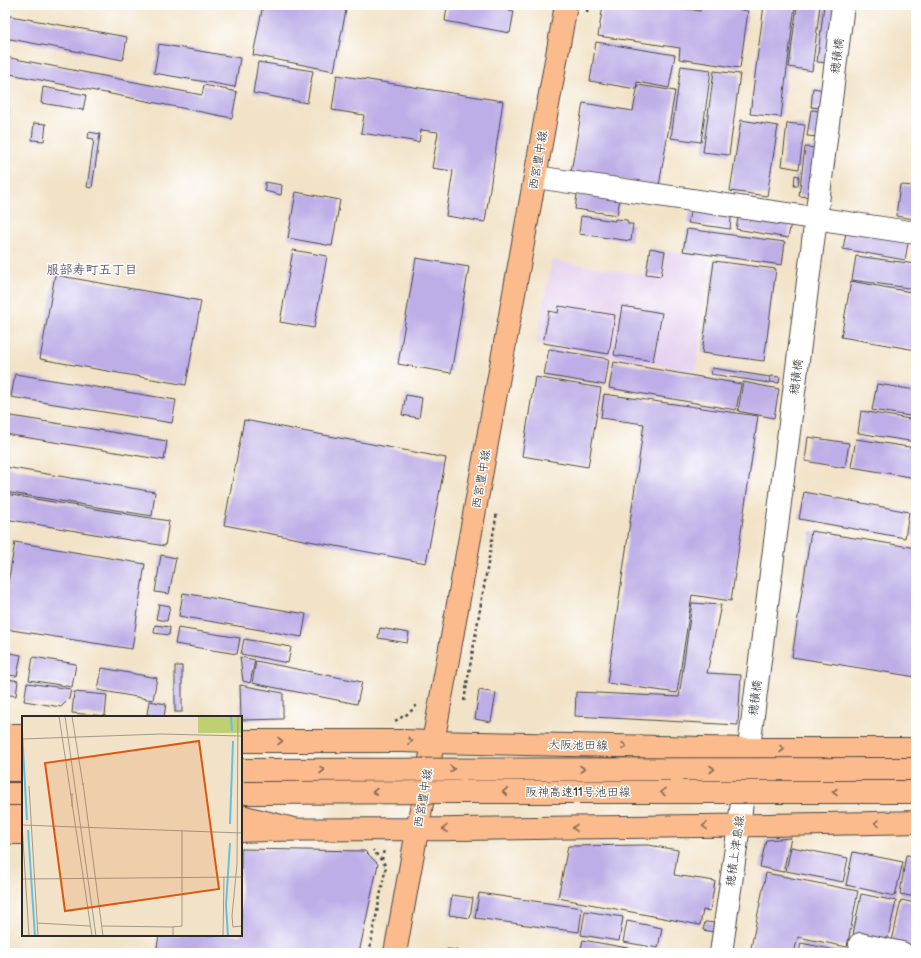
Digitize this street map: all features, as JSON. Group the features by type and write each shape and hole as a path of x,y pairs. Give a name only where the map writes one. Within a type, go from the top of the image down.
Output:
{"main road":[{"name":"西宮豊中線","path":"395,953 566,5"},
{"path":"5,735 22,735"},
{"name":"大阪池田線","path":"242,741 404,740 432,742 749,749 916,749"},
{"path":"5,751 22,751"},
{"name":"阪神高速11号池田線","path":"242,770 916,769"},
{"path":"5,770 22,770"},
{"name":"阪神高速11号池田線","path":"242,793 916,792"},
{"path":"5,794 22,794"},
{"path":"242,816 293,829"},
{"path":"5,817 22,817"},
{"path":"242,831 293,829 739,826 916,822"},
{"path":"5,833 22,833"}],"street":[{"name":"穂積橋","path":"749,749 843,5"},
{"path":"536,177 916,233"},
{"name":"穂積上津島線","path":"721,953 749,749"},
{"path":"860,944 902,953"}],"path":[{"path":"392,722 408,713 418,705 419,701"},
{"path":"369,953 386,866 370,846"}],"shaded area":[{"path":"667,251 710,257 696,372 536,343 552,260 662,278"}],"building":[{"path":"263,5 347,5 334,71 253,55"},
{"path":"440,5 484,5 514,11 510,33 445,21 447,7"},
{"path":"603,5 663,5 700,11 701,5 709,5 748,11 740,68 679,59 680,48 598,36"},
{"path":"764,5 795,5 781,117 750,114"},
{"path":"797,5 820,5 812,71 789,67"},
{"path":"824,5 835,5 828,63 817,62"},
{"path":"5,15 127,37 123,60 5,38"},
{"path":"596,42 675,55 669,88 637,82 636,89 590,81"},
{"path":"159,44 240,58 235,87 154,73"},
{"path":"5,57 202,95 204,85 237,92 232,118 5,73"},
{"path":"258,62 313,71 307,103 253,93"},
{"path":"681,66 711,70 701,142 671,138"},
{"path":"714,71 740,74 729,155 703,152"},
{"path":"337,75 503,101 485,222 446,216 453,171 432,168 438,132 421,130 419,142 361,133 364,115 332,110"},
{"path":"638,85 675,91 659,186 571,172 583,103 633,111"},
{"path":"43,87 86,95 83,110 41,103"},
{"path":"813,88 824,90 822,108 811,107"},
{"path":"5,110 9,110 6,135 5,135"},
{"path":"811,110 821,111 818,137 807,136"},
{"path":"741,120 778,126 767,196 730,191"},
{"path":"34,123 46,124 44,141 32,140"},
{"path":"787,123 805,125 799,169 782,166"},
{"path":"89,132 100,134 92,188 87,187 94,139 88,138"},
{"path":"805,147 816,148 810,197 799,196"},
{"path":"795,175 799,176 798,186 794,186"},
{"path":"265,182 282,185 281,195 265,191"},
{"path":"900,185 916,186 914,219 896,216"},
{"path":"578,187 621,194 617,215 575,209"},
{"path":"296,192 340,200 332,246 288,238"},
{"path":"692,203 732,209 730,229 688,223"},
{"path":"740,208 792,217 788,238 736,229"},
{"path":"581,216 615,221 615,219 627,220 628,224 633,224 631,241 579,234"},
{"path":"847,227 909,238 905,260 843,249"},
{"path":"687,229 785,242 782,265 683,251"},
{"path":"650,248 665,251 661,276 646,274"},
{"path":"293,250 327,256 314,328 280,322"},
{"path":"856,256 916,264 916,289 852,280"},
{"path":"416,258 469,267 451,373 398,364"},
{"path":"714,261 776,269 764,361 702,353"},
{"path":"55,275 201,301 186,385 40,359"},
{"path":"851,281 916,293 916,350 841,337"},
{"path":"559,306 615,315 609,354 543,343 549,311 558,313"},
{"path":"622,306 662,313 653,361 614,355"},
{"path":"549,349 609,359 605,385 544,375"},
{"path":"614,362 741,384 736,410 609,388"},
{"path":"712,368 770,377 769,383 711,374"},
{"path":"15,374 176,400 172,423 11,397"},
{"path":"771,376 780,377 779,383 770,382"},
{"path":"535,377 601,388 588,467 522,456"},
{"path":"743,382 779,389 774,418 738,411"},
{"path":"877,384 916,390 916,417 872,410"},
{"path":"604,394 758,416 731,601 692,595 677,693 607,683 644,424 601,418"},
{"path":"406,395 422,398 419,418 402,415"},
{"path":"861,411 916,420 916,442 858,433"},
{"path":"5,415 167,441 164,460 5,434"},
{"path":"244,420 446,458 426,563 224,525"},
{"path":"808,437 849,443 845,468 805,461"},
{"path":"856,439 916,448 916,478 851,467"},
{"path":"5,467 155,492 152,516 5,492"},
{"path":"804,492 909,512 905,538 799,519"},
{"path":"5,494 169,521 165,546 5,519"},
{"path":"916,511 916,536 911,535"},
{"path":"811,531 916,548 916,677 792,657"},
{"path":"15,542 145,564 132,649 5,629 5,601"},
{"path":"161,555 176,558 169,594 155,592"},
{"path":"183,593 306,614 302,637 179,616"},
{"path":"692,603 721,605 707,673 741,675 738,725 575,716 576,692 679,697"},
{"path":"159,604 170,606 167,621 156,619"},
{"path":"155,625 170,627 169,635 154,633"},
{"path":"178,628 240,638 237,654 175,644"},
{"path":"380,628 409,633 407,643 378,638"},
{"path":"244,639 291,647 288,663 241,654"},
{"path":"5,652 21,655 17,676 5,675"},
{"path":"33,657 76,664 72,687 29,680"},
{"path":"240,657 255,660 250,683 243,681"},
{"path":"256,661 362,682 357,704 252,683"},
{"path":"175,666 182,666 182,712 175,712"},
{"path":"102,668 157,678 153,700 98,690"},
{"path":"5,678 18,681 16,696 5,694"},
{"path":"27,683 71,689 69,699 61,707 24,701"},
{"path":"240,685 283,693 283,719 242,720"},
{"path":"479,690 496,693 491,722 475,719"},
{"path":"74,692 107,695 105,716 72,713"},
{"path":"149,701 166,704 164,716 147,714"},
{"path":"791,838 783,872 760,867 766,840"},
{"path":"648,845 678,850 674,875 715,881 710,911 703,910 700,925 558,898 568,846"},
{"path":"791,847 848,858 843,882 786,871"},
{"path":"242,849 365,851 378,864 359,953 156,953 159,936 242,936"},
{"path":"853,852 903,862 895,896 846,885"},
{"path":"906,855 916,856 916,897 900,894"},
{"path":"766,873 858,891 847,947 798,937 794,953 750,953"},
{"path":"479,893 582,908 579,932 475,918"},
{"path":"861,894 896,901 887,942 853,934"},
{"path":"452,895 473,898 470,918 449,915"},
{"path":"901,900 916,903 916,947 892,941"},
{"path":"585,911 623,917 619,941 581,935"},
{"path":"627,921 662,928 658,948 623,942"},
{"path":"705,922 716,923 714,932 703,930"},
{"path":"583,940 650,952 650,953 580,953"},
{"path":"801,943 845,952 845,953 799,953"},
{"path":"447,949 457,950 457,953 447,953"}],"district":[{"name":"服部寿町五丁目","path":"92,269"}]}
